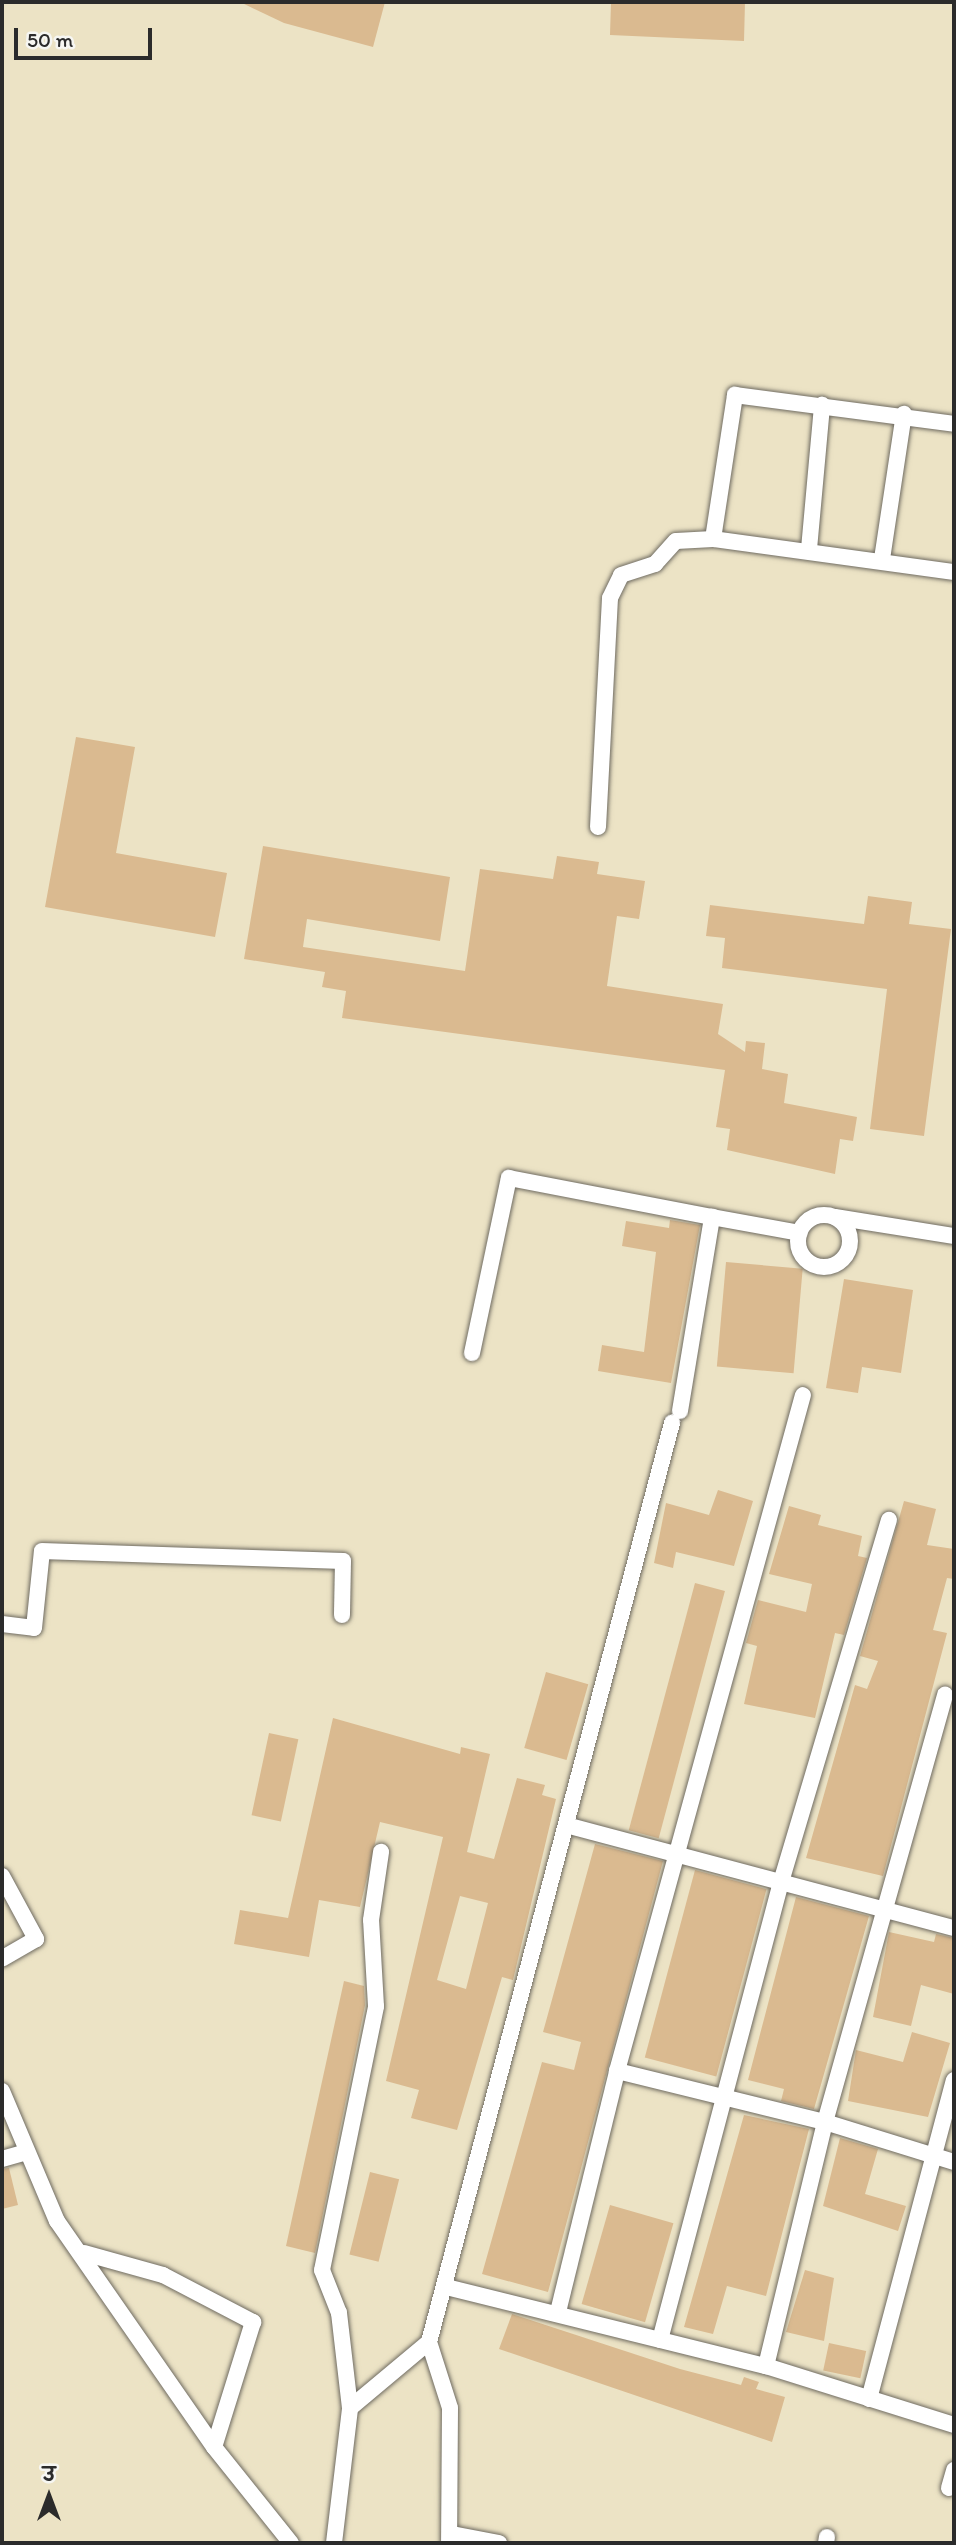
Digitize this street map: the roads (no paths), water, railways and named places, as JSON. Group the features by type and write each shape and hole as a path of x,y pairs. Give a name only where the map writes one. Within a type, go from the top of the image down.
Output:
{"street":[{"path":"713,539 735,395 904,414 954,424"},
{"path":"810,549 822,405"},
{"path":"882,559 904,414"},
{"path":"598,827 610,598 621,575 655,564 676,541 713,539 810,549 954,572"},
{"path":"472,1353 503,1183 509,1178 800,1233"},
{"path":"800,1233 817,1216 954,1236"},
{"path":"350,2408 429,2342 446,2287 676,1417 712,1217"},
{"path":"800,1233 804,1257 818,1266 835,1264 847,1254 850,1237 835,1217"},
{"path":"558,2312 617,2071 803,1395"},
{"path":"660,2340 781,1882 889,1520"},
{"path":"2,1624 34,1628 42,1551 343,1561 342,1615"},
{"path":"766,2366 825,2122 945,1695"},
{"path":"570,1826 954,1928"},
{"path":"334,2543 350,2408 339,2313 322,2270 376,2006 371,1920 381,1852"},
{"path":"2,1876 36,1939 2,1959"},
{"path":"617,2071 724,2095 825,2122 954,2162"},
{"path":"869,2399 954,2080"},
{"path":"2,2091 23,2153 57,2221 84,2253 214,2446 291,2543"},
{"path":"2,2159 23,2153"},
{"path":"84,2253 163,2274 253,2322 214,2446"},
{"path":"446,2287 558,2312 766,2366 954,2425"},
{"path":"429,2342 450,2408 451,2539 499,2543"},
{"path":"949,2488 954,2470"}]}
